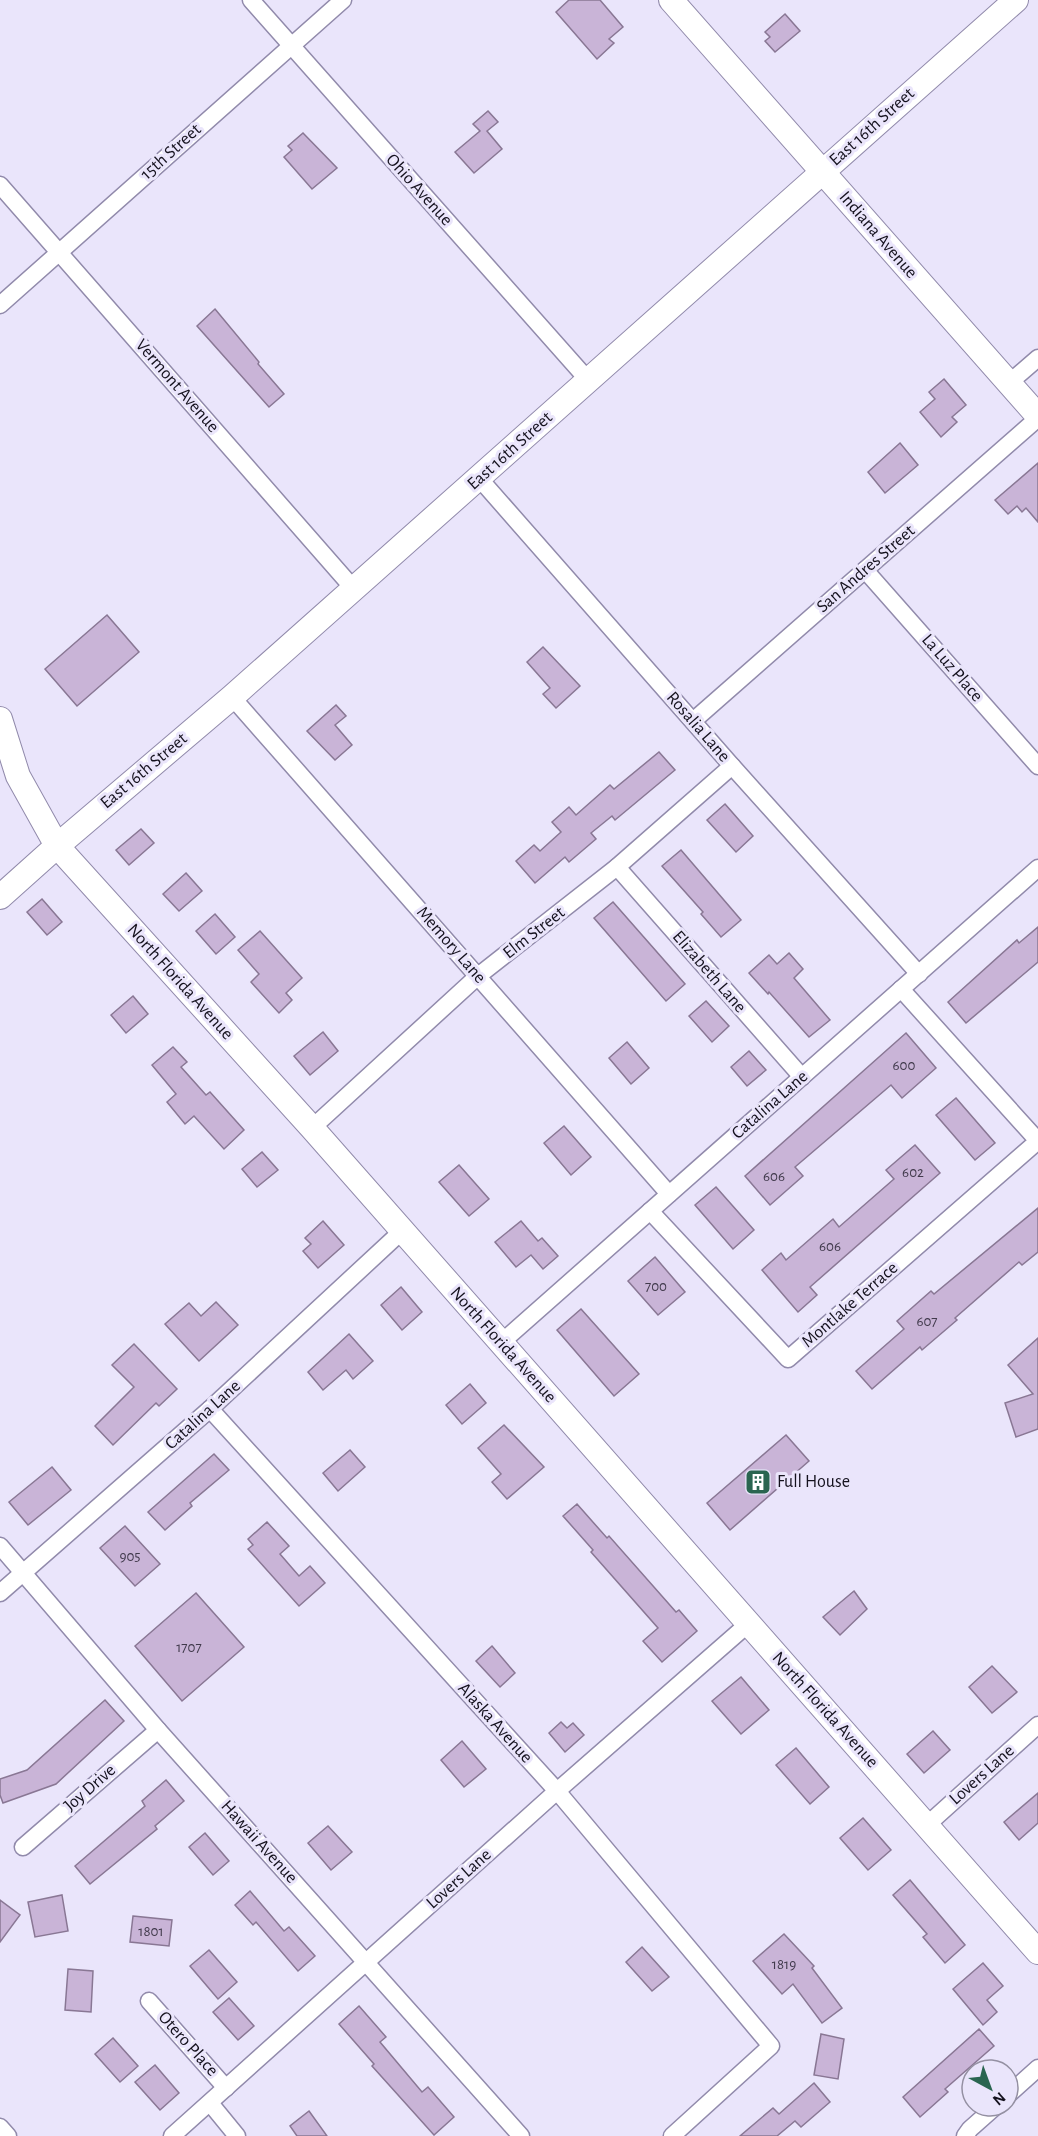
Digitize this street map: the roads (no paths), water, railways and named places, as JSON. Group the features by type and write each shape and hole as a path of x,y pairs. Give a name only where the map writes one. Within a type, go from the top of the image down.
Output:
{"street":[{"name":"Ohio Avenue","path":"251,0 588,380"},
{"name":"15th Street","path":"0,305 343,0"},
{"name":"Indiana Avenue","path":"671,0 1038,417"},
{"name":"East 16th Street","path":"0,897 232,697 1016,0"},
{"name":"Vermont Avenue","path":"0,185 353,588"},
{"path":"1009,383 1038,358"},
{"name":"San Andres Street","path":"693,721 1038,417"},
{"name":"Rosalia Lane","path":"479,478 732,766 919,974"},
{"name":"La Luz Place","path":"866,570 1038,766"},
{"name":"Memory Lane","path":"232,697 669,1194"},
{"name":"North Florida Avenue","path":"0,719 18,776 57,846 502,1342 1038,1952"},
{"name":"Elm Street","path":"312,1128 478,976 617,867 732,766"},
{"name":"Elizabeth Lane","path":"617,867 802,1077"},
{"name":"Catalina Lane","path":"502,1342 1038,868"},
{"name":"Montlake Terrace","path":"650,1211 788,1359 1038,1141 901,989"},
{"name":"Catalina Lane","path":"0,1593 210,1409 402,1232"},
{"name":"Alaska Avenue","path":"210,1409 557,1791 771,2046 672,2136"},
{"name":"Hawaii Avenue","path":"0,1546 158,1730 521,2136"},
{"name":"Lovers Lane","path":"172,2136 557,1791 748,1624"},
{"name":"Lovers Lane","path":"927,1824 1038,1725"},
{"name":"Joy Drive","path":"23,1847 158,1730"},
{"name":"Otero Place","path":"149,2001 226,2088"},
{"path":"1020,2084 1038,2068"},
{"path":"210,2103 237,2136"},
{"path":"965,2136 982,2118"},
{"path":"0,2127 8,2136"}],"place":[{"name":"Full House","path":"758,1482"}]}
